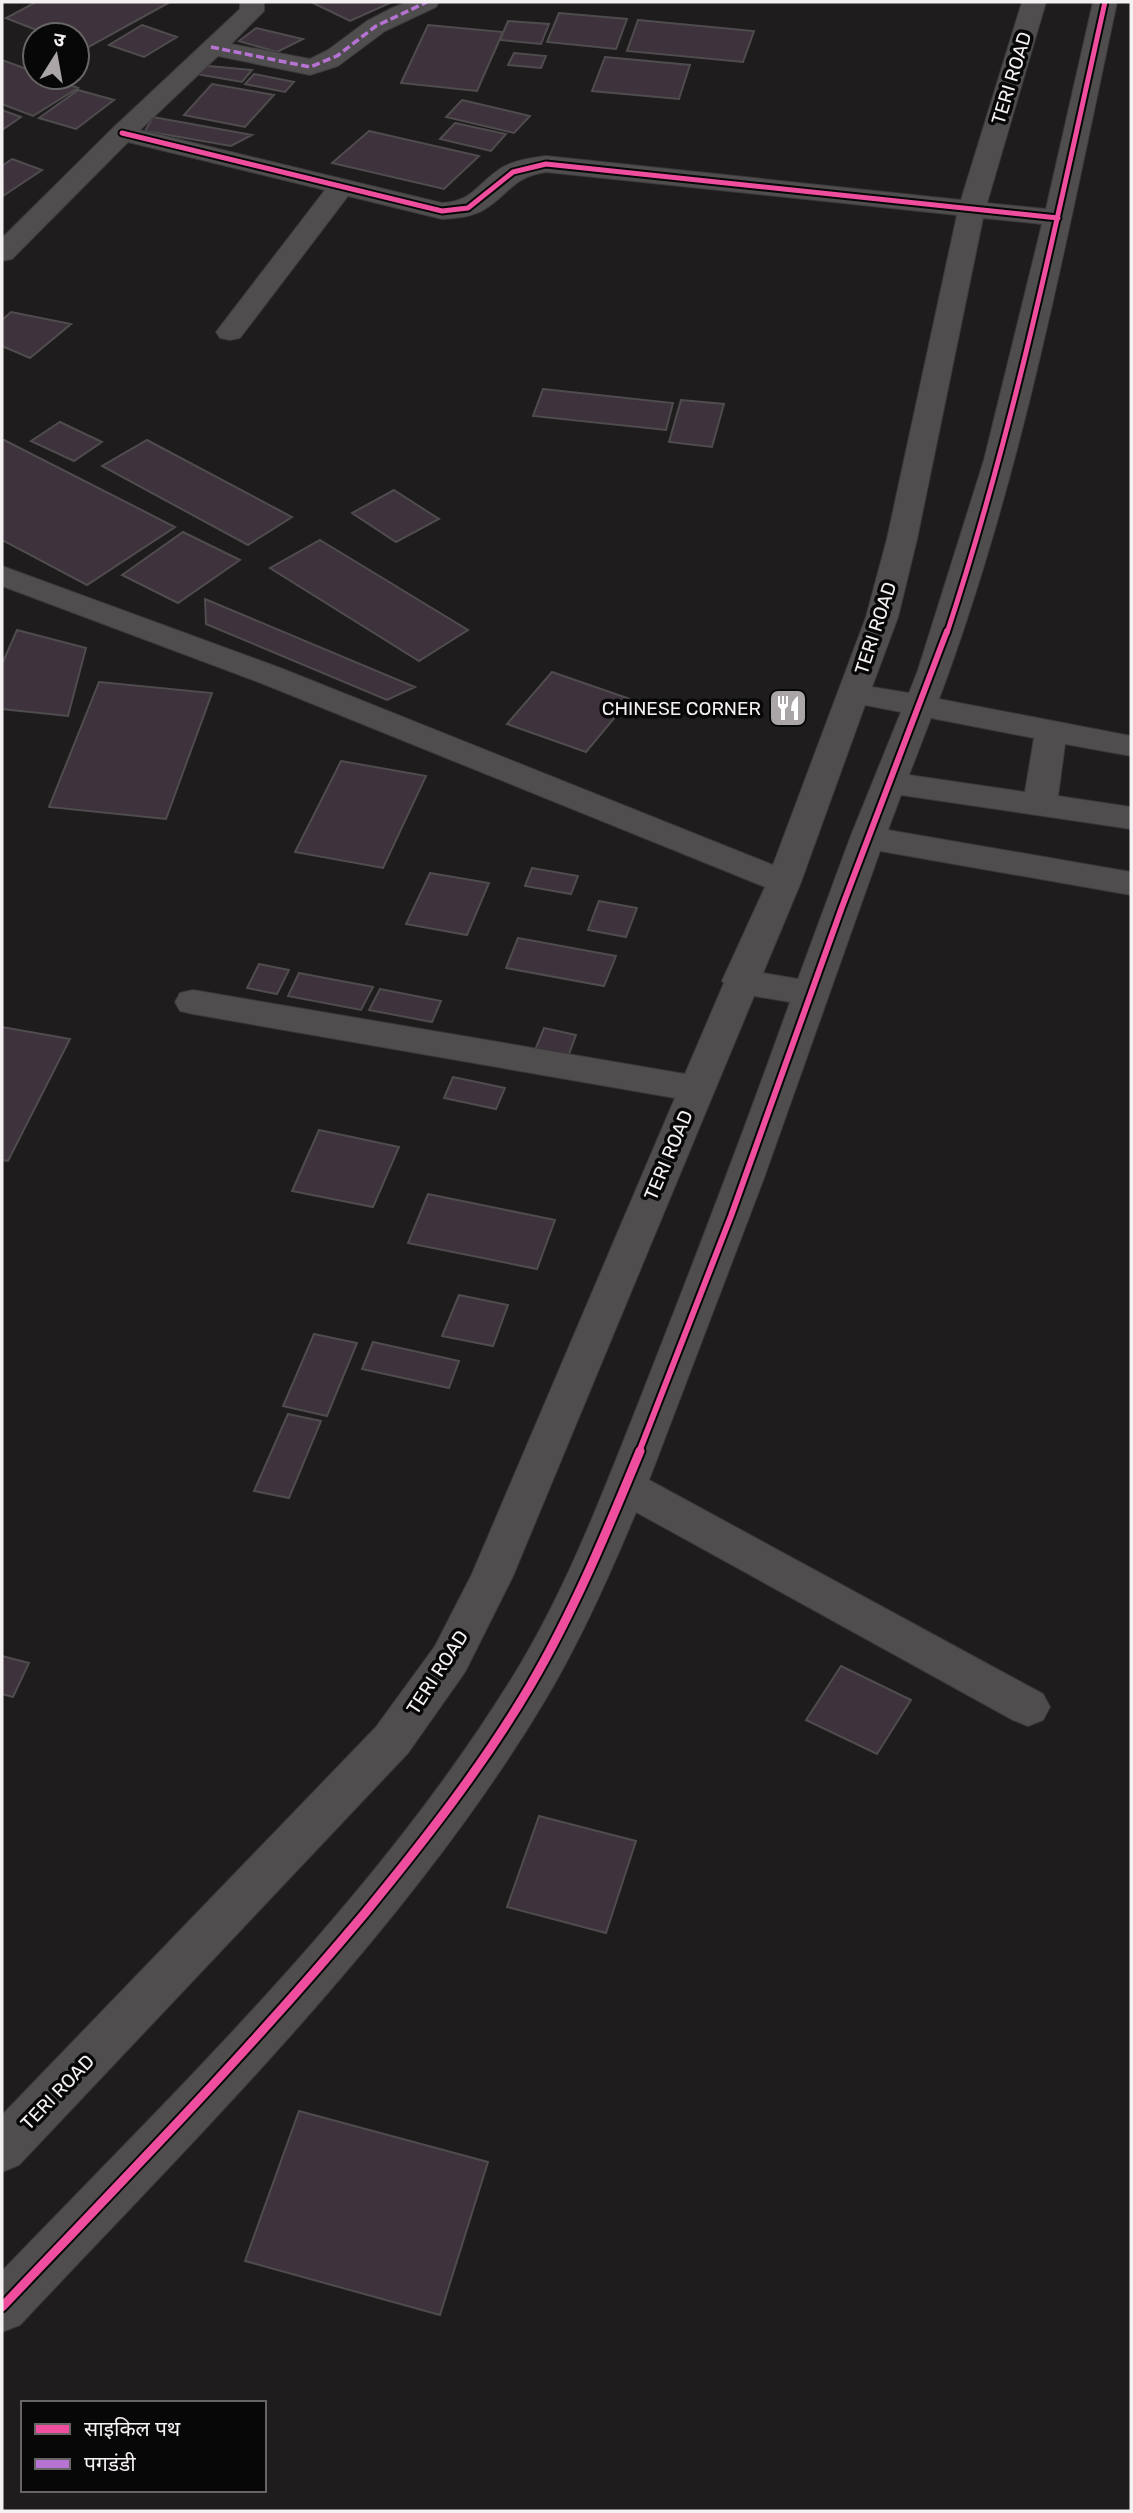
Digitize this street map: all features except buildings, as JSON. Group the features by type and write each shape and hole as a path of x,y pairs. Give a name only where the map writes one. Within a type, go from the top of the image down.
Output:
{"street":[{"path":"2,253 122,133 252,11 252,2"},
{"path":"211,47 310,67 322,65 335,59 374,27 427,2"},
{"name":"TERI ROAD","path":"2,2149 392,1740 450,1658 492,1576 740,981 784,882 882,617 902,539 972,209 1034,2"},
{"path":"2,2307 223,2073 389,1884 506,1725 577,1598 625,1487 733,1213 867,838 891,783 954,611 987,500 1109,18"},
{"path":"122,133 442,211 460,211 473,207 511,173 525,167 546,164 1058,218"},
{"path":"230,332 341,187"},
{"path":"2,575 272,676 784,882"},
{"path":"853,693 1131,746"},
{"path":"1040,806 1051,731"},
{"path":"891,783 1131,818"},
{"path":"867,838 1131,884"},
{"path":"740,981 811,994"},
{"path":"193,1002 695,1089"},
{"path":"625,1487 1028,1707"}],"marked path":[{"path":"211,47 310,67 337,56 376,26 427,2"}],"cycle path":[{"path":"2,2307 201,2098 330,1954 392,1880 506,1725 571,1610 624,1489 702,1293 842,907 944,640 977,536 1018,384 1105,2"},
{"path":"122,133 442,211 468,208 513,172 546,164 1058,218"}],"place":[{"name":"CHINESE CORNER","path":"788,708"}]}
